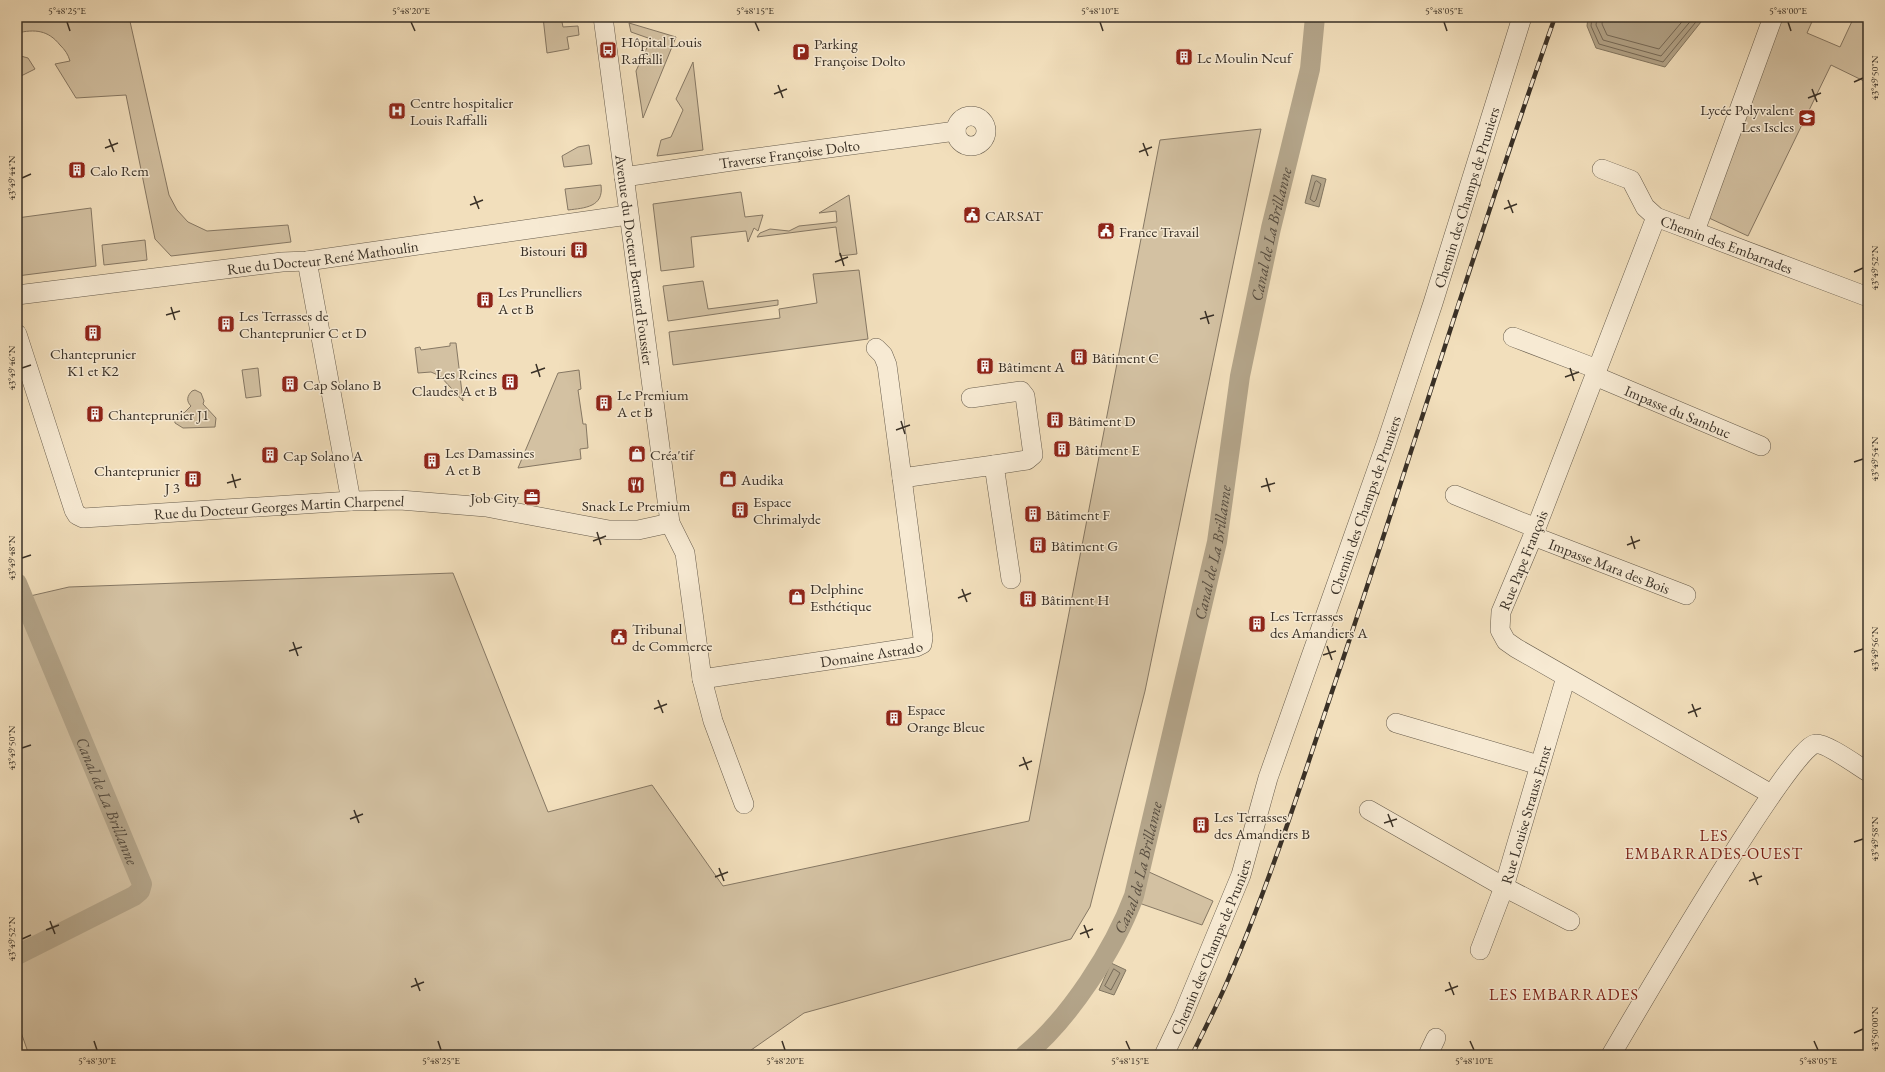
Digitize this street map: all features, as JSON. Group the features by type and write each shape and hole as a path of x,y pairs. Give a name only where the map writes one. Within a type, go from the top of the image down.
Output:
{"street":[{"name":"Avenue du Docteur Bernard Foussier","path":"603,17 628,215 670,523 683,547 686,560 702,679 713,721 744,804"},
{"name":"Chemin des Champs de Pruniers","path":"1164,1055 1183,1015 1241,875 1268,778 1386,444 1435,295 1522,17"},
{"path":"1695,231 1773,17"},
{"name":"Traverse Françoise Dolto","path":"624,177 956,131 956,126 963,118 975,116 985,124 992,142"},
{"name":"Chemin des Embarrades","path":"1602,169 1631,180 1645,207 1656,217 1868,297"},
{"name":"Rue du Docteur René Mathoulin","path":"17,295 282,262 307,262 628,215"},
{"name":"Rue Pape François","path":"1656,217 1535,532 1501,612 1500,630 1503,636 1511,644 1771,794"},
{"path":"307,262 351,501"},
{"name":"Rue du Docteur Georges Martin Charpenel","path":"17,334 74,510 80,517 85,519 351,501 400,500 486,507 609,530 638,530 670,523"},
{"name":"Impasse du Sambuc","path":"1513,337 1761,446"},
{"name":"Domaine Astrado","path":"702,679 909,648 922,644 923,638 887,365 883,356 876,348"},
{"path":"902,478 1026,460 1033,455 1025,396 1021,391 971,398"},
{"path":"994,465 1011,579"},
{"name":"Impasse Mara des Bois","path":"1455,495 1535,532 1686,595"},
{"name":"Rue Louise Strauss Ernst","path":"1480,950 1504,887 1566,677"},
{"path":"1396,723 1539,765"},
{"path":"1611,1055 1659,972 1771,794 1805,750 1813,744 1823,745 1868,772"},
{"path":"1368,810 1504,887 1570,921"},
{"path":"1428,1055 1436,1038"}],"shaded area":[{"path":"17,17 129,17 169,195 177,210 188,222 207,231 288,225 291,242 171,256 155,239 126,95 76,98 55,64 70,61 65,50 51,36 41,32 30,31 17,33"},
{"path":"543,17 561,17 563,27 578,26 579,35 567,37 569,49 547,53"},
{"path":"1782,17 1814,17 1807,33 1840,47 1854,17 1868,17 1868,83 1831,65 1748,236 1709,218"},
{"path":"629,23 676,37 643,118 636,71 651,39 631,32"},
{"path":"17,55 28,58 35,69 17,78"},
{"path":"693,62 703,150 657,156 661,140 671,137 683,110 676,99"},
{"path":"1261,129 1145,691 1090,907 1071,939 804,1013 744,1055 29,1055 17,1021 17,599 69,587 453,573 548,812 652,785 723,886 1029,821 1160,140"},
{"path":"589,145 592,164 564,167 562,156 578,147"},
{"path":"601,185 600,198 596,202 587,207 568,210 565,189"},
{"path":"741,192 745,217 763,215 758,231 754,228 748,242 746,231 691,237 694,267 661,271 653,204"},
{"path":"849,195 857,254 840,256 836,227 757,237 760,233 770,229 789,231 799,226 837,222 836,211 819,213"},
{"path":"91,208 96,266 17,276 17,218"},
{"path":"145,240 147,260 104,265 102,245"},
{"path":"859,270 868,339 673,365 669,332 780,318 779,309 817,303 813,274"},
{"path":"703,281 708,309 778,300 778,305 668,321 663,286"},
{"path":"450,343 456,343 463,401 440,376 431,372 418,373 415,348 420,347 421,350 450,346"},
{"path":"258,368 261,396 246,398 242,370"},
{"path":"579,370 581,389 578,390 583,424 586,424 588,448 580,449 581,459 518,468 558,373"},
{"path":"195,390 201,393 204,401 203,404 216,418 215,427 183,428 175,423 174,416 182,412 184,413 191,406 188,402 188,397 192,391"},
{"path":"1149,872 1213,901 1202,925 1139,903"}],"water":[{"path":"1588,17 1705,17 1665,67 1596,48 1587,26"},
{"path":"1312,175 1326,179 1319,207 1305,203"},
{"path":"1111,963 1126,970 1114,995 1099,990"}],"waterway":[{"name":"Canal de La Brillanne","path":"1025,1055 1058,1023 1074,1003 1115,939 1134,896 1217,542 1240,376 1271,228 1310,69 1315,17"},
{"name":"Canal de La Brillanne","path":"17,583 142,884 140,891 134,896 17,955"}],"railway":[{"path":"1192,1055 1221,995 1246,937 1288,823 1367,587 1473,260 1555,17"}],"place":[{"name":"Hôpital Louis Raffalli","path":"608,50"},
{"name":"Parking Françoise Dolto","path":"801,52"},
{"name":"Le Moulin Neuf","path":"1184,57"},
{"name":"Centre hospitalier Louis Raffalli","path":"397,111"},
{"name":"Lycée Polyvalent Les Iscles","path":"1807,118"},
{"name":"Calo Rem","path":"77,170"},
{"name":"CARSAT","path":"972,215"},
{"name":"France Travail","path":"1106,231"},
{"name":"Bistouri","path":"579,250"},
{"name":"Les Prunelliers A et B","path":"485,300"},
{"name":"Les Terrasses de Chanteprunier C et D","path":"226,324"},
{"name":"Chanteprunier K1 et K2","path":"93,333"},
{"name":"Bâtiment C","path":"1079,357"},
{"name":"Bâtiment A","path":"985,366"},
{"name":"Les Reines Claudes A et B","path":"510,382"},
{"name":"Cap Solano B","path":"290,384"},
{"name":"Le Premium A et B","path":"604,403"},
{"name":"Chanteprunier J1","path":"95,414"},
{"name":"Bâtiment D","path":"1055,420"},
{"name":"Bâtiment E","path":"1062,449"},
{"name":"Créa'tif","path":"637,454"},
{"name":"Cap Solano A","path":"270,455"},
{"name":"Les Damassines A et B","path":"432,461"},
{"name":"Chanteprunier J 3","path":"193,479"},
{"name":"Audika","path":"728,479"},
{"name":"Snack Le Premium","path":"636,485"},
{"name":"Job City","path":"532,497"},
{"name":"Espace Chrimalyde","path":"740,510"},
{"name":"Bâtiment F","path":"1033,514"},
{"name":"Bâtiment G","path":"1038,545"},
{"name":"Delphine Esthétique","path":"797,597"},
{"name":"Bâtiment H","path":"1028,599"},
{"name":"Les Terrasses des Amandiers A","path":"1257,624"},
{"name":"Tribunal de Commerce","path":"619,637"},
{"name":"Espace Orange Bleue","path":"894,718"},
{"name":"Les Terrasses des Amandiers B","path":"1201,825"}],"district":[{"name":"LES EMBARRADES-OUEST","path":"1714,844"},
{"name":"LES EMBARRADES","path":"1564,994"}]}
